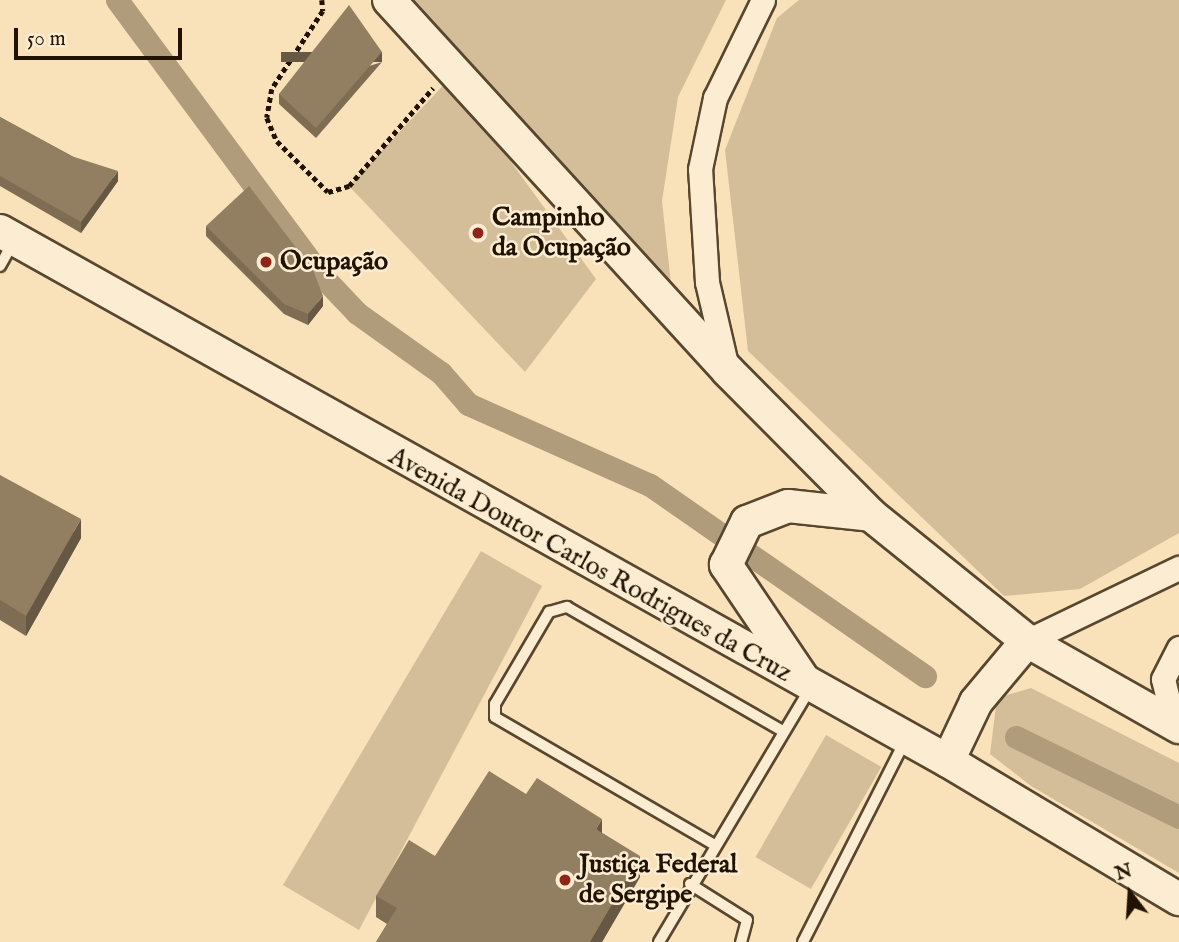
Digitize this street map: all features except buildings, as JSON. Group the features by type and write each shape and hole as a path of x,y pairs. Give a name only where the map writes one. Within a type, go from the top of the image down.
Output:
{"main road":[{"path":"390,0 728,371 871,515 1027,641 1176,726"},
{"name":"Avenida Doutor Carlos Rodrigues da Cruz","path":"5,246 810,689 948,761 1179,899"},
{"path":"810,689 726,565 747,522 788,506 871,515"},
{"path":"948,761 976,702 1027,641"}],"street":[{"path":"728,371 707,282 700,169 715,98 763,0"},
{"path":"1027,641 1179,568"},
{"path":"1176,726 1163,679 1179,648"}],"lane":[{"path":"713,844 495,717 495,704 549,612 567,607 781,730"},
{"path":"659,942 781,730 810,689"},
{"path":"803,942 906,739"},
{"path":"690,884 747,920 741,942"}],"path":[{"path":"322,0 323,11 272,89 267,118 278,141 328,192 349,186 442,80"}],"shaded area":[{"path":"399,0 726,0 678,97 662,201 673,302"},
{"path":"799,0 1179,0 1179,533 1080,589 1004,596 748,351 725,150 777,18"},
{"name":"Campinho da Ocupação","path":"450,78 596,279 525,372 349,186"},
{"path":"481,551 542,586 359,930 283,885"},
{"path":"1031,688 1179,763 1179,873 1031,786 990,754 997,698"},
{"path":"826,735 881,767 811,889 756,857"}],"waterway":[{"path":"117,0 320,274 357,313 441,373 468,404 650,485 925,676"},
{"path":"1016,737 1179,817"}],"place":[{"name":"Campinho da Ocupação","path":"478,233"},
{"name":"Ocupação","path":"266,262"},
{"name":"Justiça Federal de Sergipe","path":"565,880"}]}
